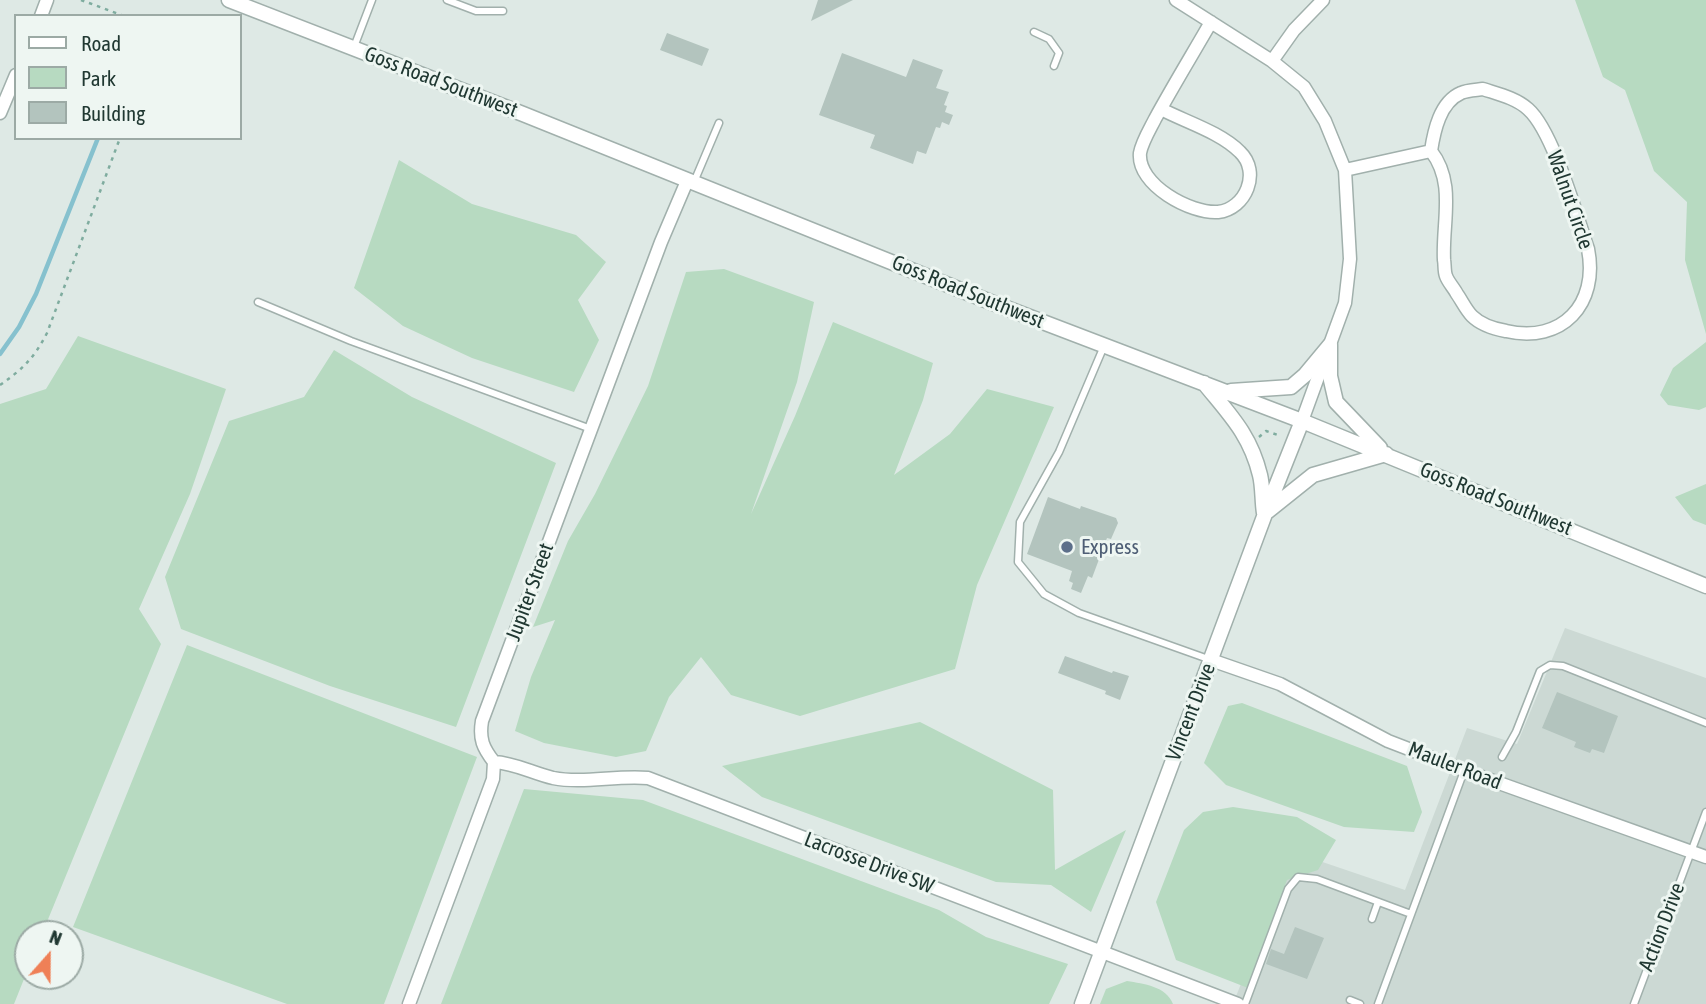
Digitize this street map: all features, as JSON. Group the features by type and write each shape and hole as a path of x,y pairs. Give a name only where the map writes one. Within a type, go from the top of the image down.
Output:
{"street":[{"name":"Goss Road Southwest","path":"229,0 1104,346 1386,454 1706,586"},
{"path":"1176,0 1272,61 1304,87 1325,121 1345,170 1349,225 1345,303 1302,421"},
{"path":"1272,61 1294,30 1323,0"},
{"path":"1161,108 1219,138 1241,153 1250,167 1250,181 1243,199 1217,212 1199,209 1159,191 1144,175 1140,154 1161,108 1211,22"},
{"path":"0,113 14,80"},
{"name":"Walnut Circle","path":"1483,89 1506,96 1528,108 1545,130 1588,249 1592,267 1590,285 1580,309 1545,332 1522,335 1495,329 1473,317 1446,275 1443,242 1447,199 1440,163 1431,152 1433,134 1446,104 1461,93 1483,89"},
{"path":"1345,170 1431,152"},
{"name":"Jupiter Street","path":"494,762 483,749 480,733 482,721 661,242 690,182"},
{"path":"1227,391 1291,387 1306,375 1330,345"},
{"path":"1265,514 1313,475 1386,454 1336,402 1330,376 1330,345"},
{"path":"1203,382 1235,418 1247,438 1261,477 1265,514"},
{"name":"Vincent Drive","path":"1082,1004 1302,421"},
{"name":"Mauler Road","path":"1211,660 1280,684 1388,740 1464,771 1706,857"},
{"path":"409,1004 493,779 494,762"},
{"name":"Lacrosse Drive SW","path":"494,762 510,763 552,778 580,781 631,776 648,778 1238,1004"}],"lane":[{"path":"354,48 372,0"},
{"path":"449,0 476,11 503,12"},
{"path":"1034,32 1049,39 1059,53 1054,66"},
{"path":"690,182 719,123"},
{"path":"258,302 351,341 591,429"},
{"path":"1104,346 1059,452 1020,522 1018,562 1044,594 1079,613 1211,660"},
{"path":"1502,757 1516,732 1540,671 1550,664 1563,666 1706,723"},
{"path":"1378,1004 1464,771"},
{"name":"Action Drive","path":"1634,1004 1706,812"},
{"path":"1245,1004 1288,889 1298,877 1317,879 1411,914"},
{"path":"1372,919 1378,902"},
{"path":"1350,1000 1360,1004"}],"path":[{"path":"81,0 119,14"},
{"path":"0,385 23,369 38,351 119,140"},
{"path":"1257,439 1266,431 1278,435"}],"shaded area":[{"path":"1565,628 1706,678 1706,1004 1233,1004 1293,852 1405,890 1467,728 1517,744"}],"green space":[{"path":"1575,0 1706,0 1706,334 1685,260 1687,202 1654,171 1625,90 1603,77"},
{"path":"399,160 472,204 576,235 606,262 578,300 599,340 574,392 472,358 403,326 354,288"},
{"path":"724,269 814,302 797,382 751,514 833,322 933,363 923,400 894,475 950,434 987,389 1054,407 977,585 955,669 800,716 731,695 701,657 669,697 646,751 616,757 544,743 515,731 531,677 555,620 533,627 568,541 595,494 648,386 686,272"},
{"path":"78,336 226,389 190,494 139,609 161,644 48,920 14,920 14,990 20,990 14,1004 0,1004 0,404 46,389"},
{"path":"1706,342 1706,407 1699,410 1668,405 1660,395 1673,368"},
{"path":"334,350 412,397 556,463 456,727 330,686 181,629 165,577 229,421 304,397"},
{"path":"1706,484 1706,525 1693,520 1675,497"},
{"path":"187,645 477,757 384,1004 287,1004 84,931 84,920 76,920"},
{"path":"1242,703 1407,766 1422,812 1414,832 1344,827 1226,785 1204,763 1228,706"},
{"path":"920,722 1053,790 1055,870 1126,830 1091,912 1051,885 996,882 762,797 722,766"},
{"path":"524,789 643,800 939,910 986,937 1068,964 1049,1004 441,1004"},
{"path":"1233,807 1297,817 1336,840 1318,870 1287,880 1248,988 1176,960 1156,902 1184,830 1203,812"},
{"path":"1127,981 1160,990 1173,1004 1100,1004 1106,989"}],"building":[{"path":"818,0 853,0 811,21"},
{"path":"667,33 709,49 702,66 660,50"},
{"path":"842,53 906,77 913,59 943,70 936,88 949,92 944,105 947,106 945,112 953,115 949,125 942,122 940,128 936,127 926,154 917,151 913,164 870,148 875,135 819,115"},
{"name":"Express","path":"1048,497 1116,518 1118,523 1111,539 1107,538 1092,578 1088,576 1081,593 1071,589 1073,583 1069,581 1072,571 1027,554"},
{"path":"1065,656 1112,673 1113,671 1129,676 1120,700 1105,694 1106,691 1058,673"},
{"path":"1557,692 1618,716 1604,753 1592,749 1590,753 1574,747 1576,742 1542,728"},
{"path":"1295,927 1324,938 1307,979 1266,964 1271,949 1284,954"}],"waterway":[{"path":"0,354 19,327 36,294 97,140"}],"place":[{"name":"Express","path":"1067,547"}]}
